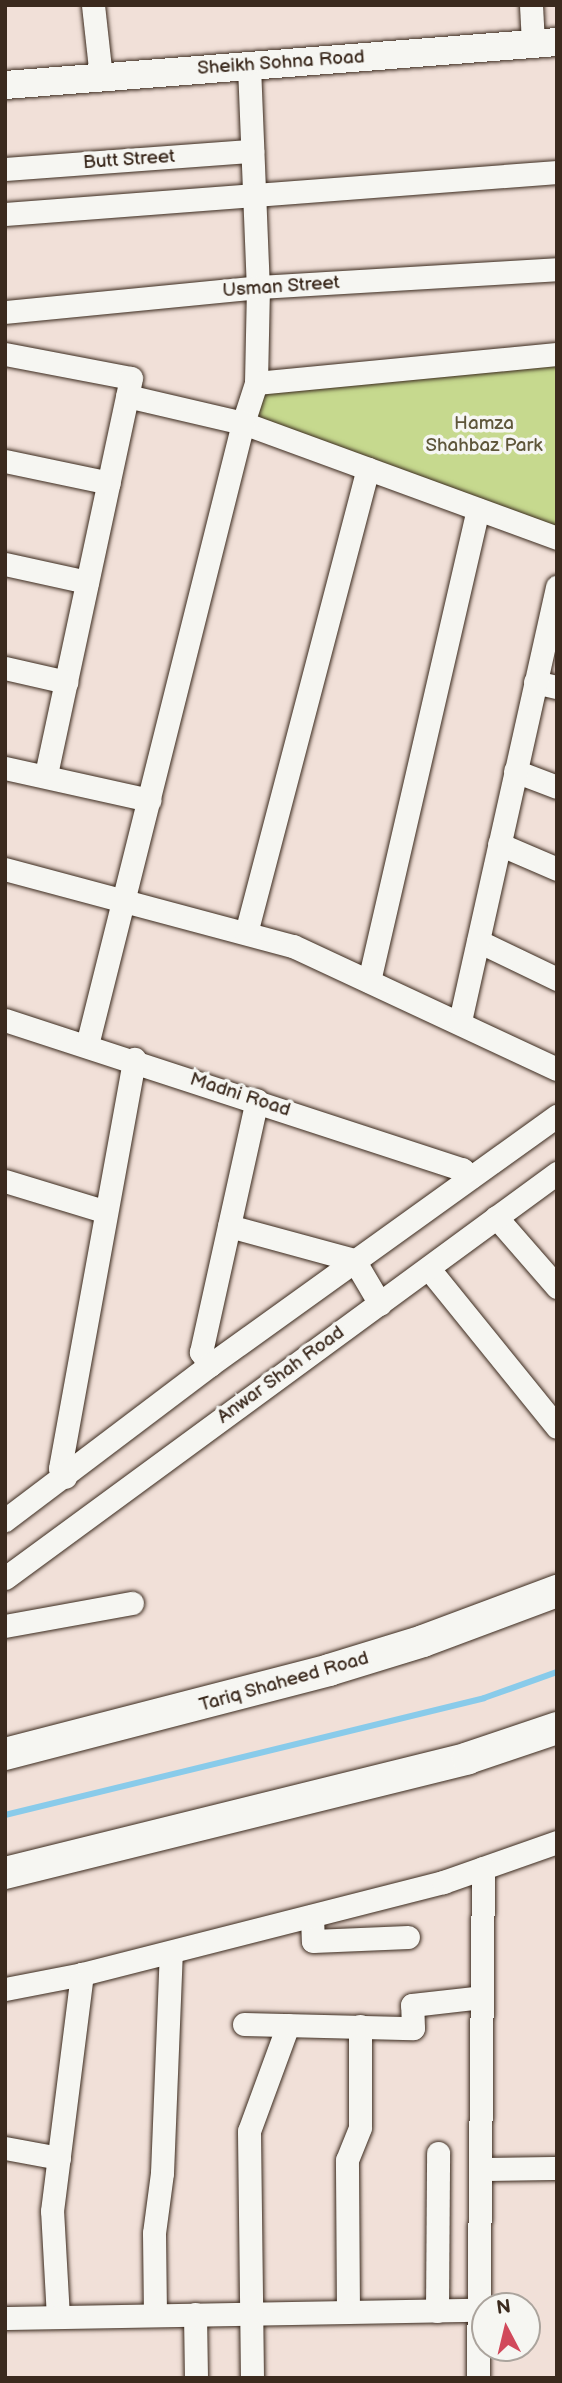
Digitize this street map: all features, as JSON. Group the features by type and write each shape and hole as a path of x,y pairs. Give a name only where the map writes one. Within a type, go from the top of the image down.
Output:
{"main road":[{"name":"Tariq Shaheed Road","path":"5,1754 316,1673 423,1641 557,1591"},
{"path":"5,1873 468,1758 557,1728"}],"street":[{"path":"93,5 101,77"},
{"path":"531,5 545,43"},
{"name":"Sheikh Sohna Road","path":"5,85 545,43"},
{"path":"87,1045 243,423 256,383 258,287 249,66"},
{"name":"Butt Street","path":"5,169 252,151"},
{"path":"5,215 254,193 557,172"},
{"name":"Usman Street","path":"5,312 258,287 557,269"},
{"path":"5,354 131,378 46,776"},
{"path":"256,383 557,354"},
{"path":"127,396 243,423 557,538"},
{"path":"5,461 109,483"},
{"path":"246,933 368,469"},
{"path":"369,981 478,509"},
{"path":"5,564 88,582"},
{"path":"460,1021 516,771 546,685 557,587"},
{"path":"5,668 66,682"},
{"path":"5,768 149,800"},
{"path":"516,771 557,787"},
{"path":"499,844 557,869"},
{"path":"5,869 125,898 293,946 460,1021 557,1069"},
{"path":"478,941 557,979"},
{"name":"Madni Road","path":"5,1020 134,1059 462,1169 471,1178"},
{"path":"65,1477 60,1468 104,1211 134,1059"},
{"path":"210,1364 201,1352 257,1100"},
{"path":"5,1520 65,1477 210,1364 557,1116"},
{"name":"Anwar Shah Road","path":"5,1578 557,1173"},
{"path":"5,1181 104,1211"},
{"path":"496,1217 557,1287"},
{"path":"229,1226 354,1260 380,1304"},
{"path":"429,1269 557,1427"},
{"path":"5,1626 132,1603"},
{"path":"5,1989 82,1974 312,1916 483,1868 557,1842"},
{"path":"479,2292 483,1868"},
{"path":"312,1916 313,1941 408,1937"},
{"path":"155,2315 154,2233 162,2173 171,1952"},
{"path":"58,2317 52,2211 82,1974"},
{"path":"244,2024 413,2028 412,2005 482,1997"},
{"path":"252,2378 249,2131 288,2025"},
{"path":"348,2312 347,2160 360,2127 360,2026"},
{"path":"5,2148 59,2158"},
{"path":"437,2311 438,2153"},
{"path":"481,2169 557,2168"},
{"path":"5,2318 471,2310"},
{"path":"195,2315 196,2378"}],"green space":[{"name":"Hamza Shahbaz Park","path":"557,354 557,538 243,423 256,383"}],"waterway":[{"path":"5,1815 484,1698 557,1672"}]}
